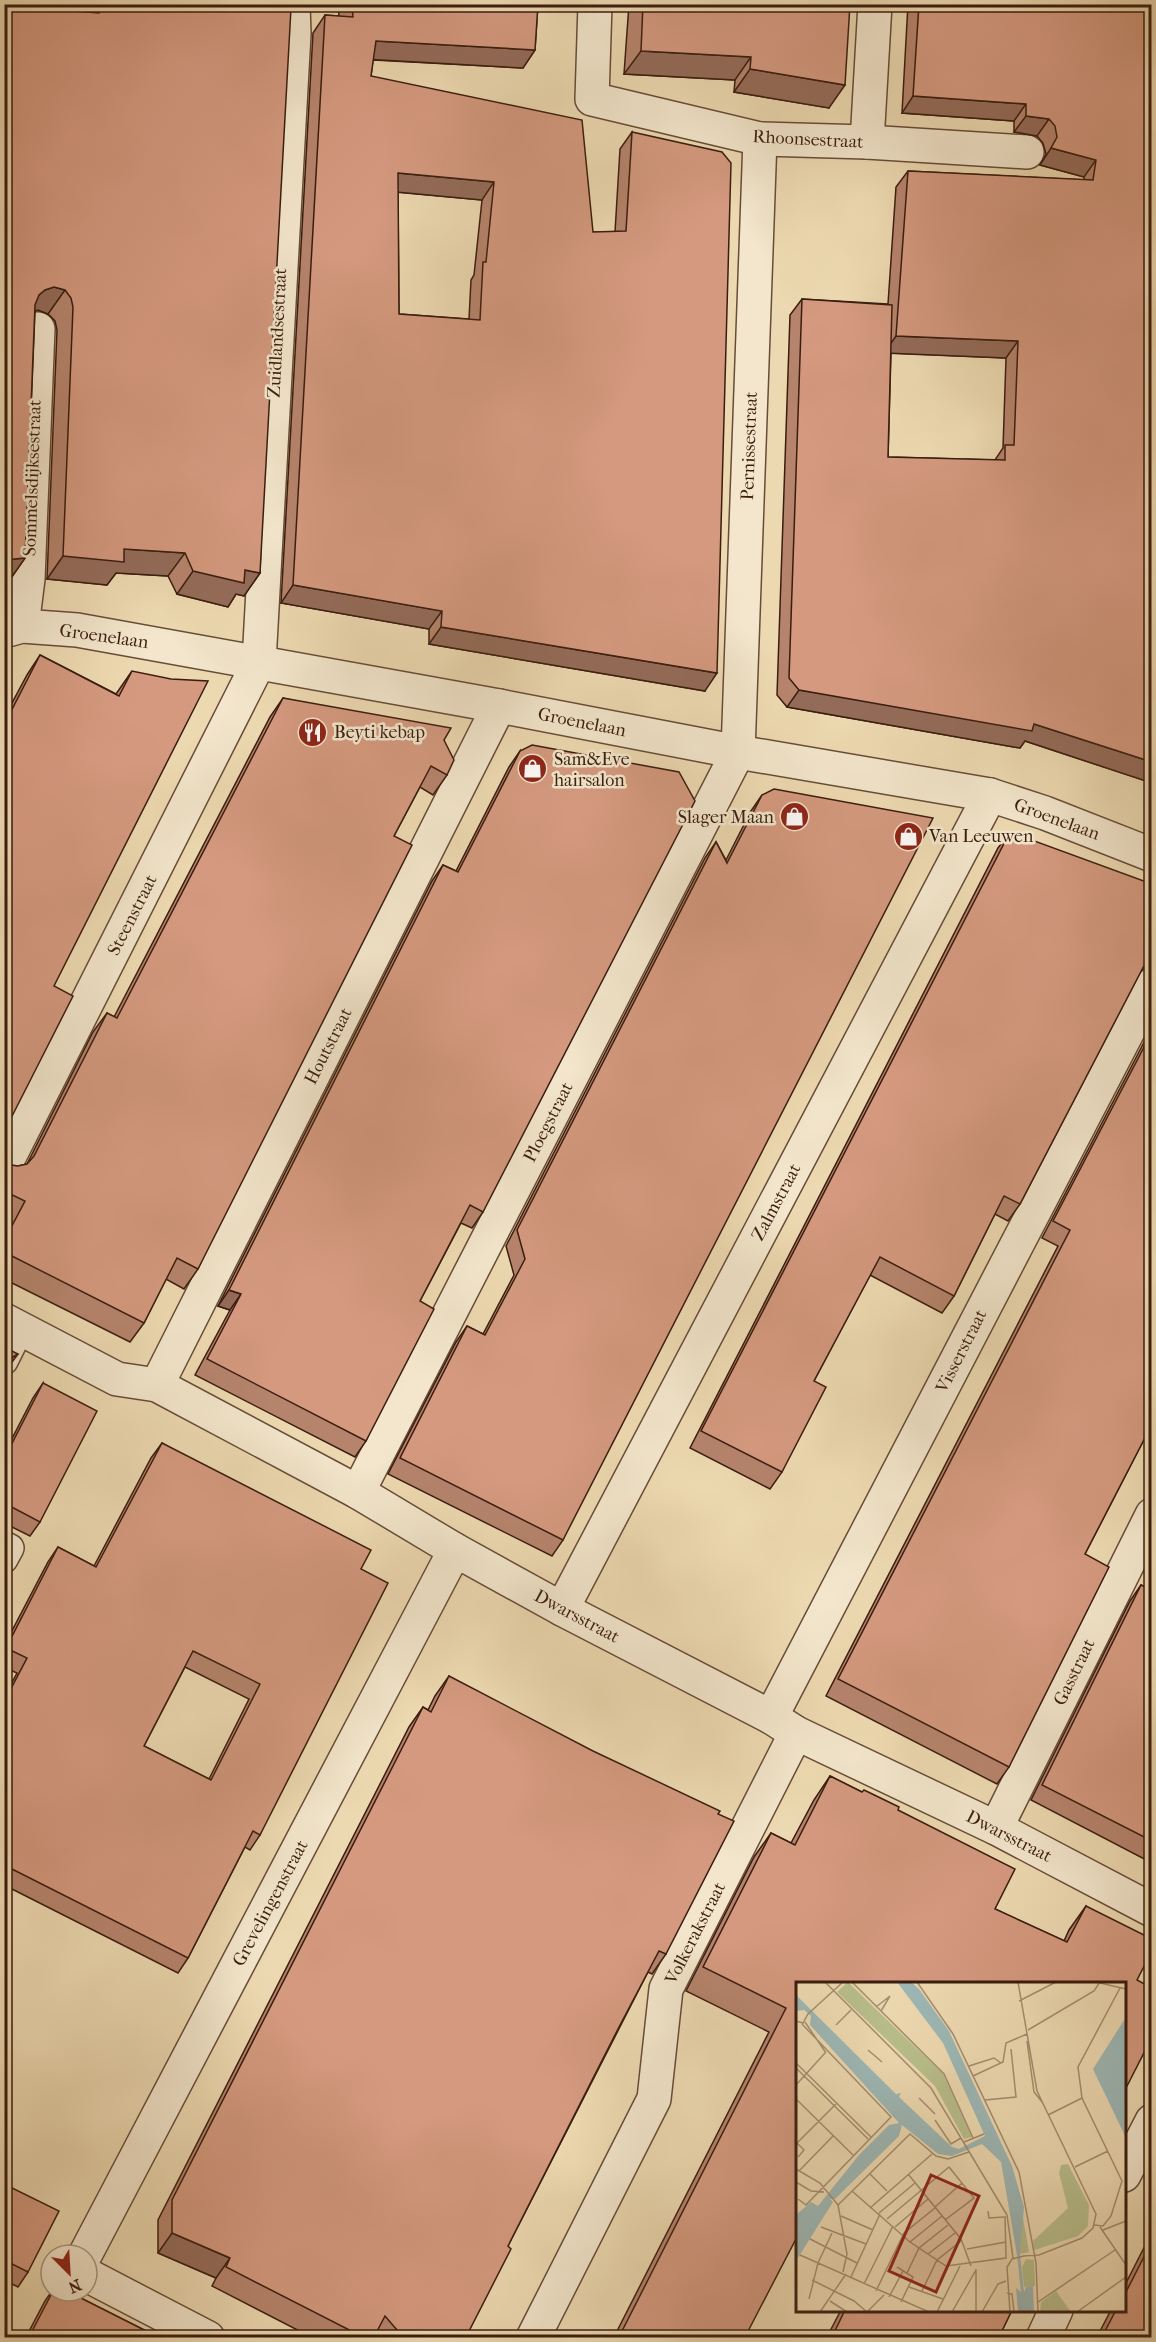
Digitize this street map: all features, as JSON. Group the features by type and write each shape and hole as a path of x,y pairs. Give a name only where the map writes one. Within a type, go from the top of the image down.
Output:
{"street":[{"name":"Zuidlandsestraat","path":"259,662 293,46 293,4"},
{"name":"Rhoonsestraat","path":"596,4 592,99 760,139 867,142 1027,152"},
{"path":"867,142 875,4"},
{"name":"Pernissestraat","path":"738,752 760,139"},
{"name":"Sommelsdijksestraat","path":"13,629 28,579 38,329"},
{"name":"Groenelaan","path":"13,629 77,630 499,706 738,752 990,795 1045,813 1152,855"},
{"name":"Steenstraat","path":"4,1167 259,662"},
{"name":"Houtstraat","path":"157,1385 499,706"},
{"name":"Ploegstraat","path":"358,1492 738,752"},
{"name":"Zalmstraat","path":"562,1608 990,795"},
{"name":"Visserstraat","path":"784,1725 1152,986"},
{"name":"Dwarsstraat","path":"12,1324 117,1379 157,1385 358,1492 455,1550 562,1608 784,1725 996,1828 1152,1910"},
{"name":"Gasstraat","path":"996,1828 1152,1515"},
{"name":"Grevelingenstraat","path":"91,2243 455,1550"},
{"name":"Volkerakstraat","path":"533,2337 654,2099 666,1989 784,1725"},
{"path":"1126,2173 1152,2121"},
{"path":"99,2281 208,2337"},
{"path":"1043,2337 1055,2312"}],"lane":[{"path":"4,1361 12,1324"},
{"path":"4,1545 10,1548 4,1559"}],"building":[{"path":"99,4 281,4 281,7 291,8 260,573 245,570 244,583 193,571 185,553 124,549 124,562 63,556 73,307 71,298 65,290 54,287 39,295 35,305 25,558 4,560 4,6 99,13"},
{"path":"352,4 538,4 535,50 376,41 371,76 582,120 593,232 626,231 632,132 722,152 731,163 717,673 441,627 442,611 293,585 325,15 353,17","holes":["398,173 494,182 486,262 483,262 480,320 399,314"]},
{"path":"643,4 850,4 845,85 750,69 751,57 641,51"},
{"path":"919,4 1152,4 1152,762 1034,724 1032,731 799,690 789,678 802,299 892,305 888,457 1005,460 1005,445 1014,445 1018,341 896,336 908,171 1093,180 1096,160 1051,148 1057,137 1055,126 1049,119 1026,116 1026,104 913,96"},
{"path":"40,655 119,696 132,671 171,679 208,681 54,986 73,996 4,1132 4,725"},
{"path":"283,698 451,728 444,740 454,760 447,775 431,766 394,836 412,845 198,1269 177,1258 144,1323 4,1252 4,1241 25,1201 4,1191 4,1160 10,1165 18,1166 27,1164 34,1156 107,1013 117,1018"},
{"path":"532,745 679,772 695,801 483,1212 470,1205 420,1301 434,1309 366,1441 207,1359 241,1294 229,1290 443,865 458,872 520,751"},
{"path":"774,789 933,818 563,1540 400,1458 467,1326 485,1335 525,1259 517,1230 716,842 727,863 762,795"},
{"path":"1010,832 1152,884 1152,955 1147,960 1020,1204 1004,1196 954,1296 880,1257 814,1381 826,1387 782,1472 701,1431"},
{"path":"1152,1032 1152,1424 1085,1554 1109,1567 1009,1767 838,1679 1070,1230 1053,1221"},
{"path":"4,1347 18,1354 4,1362"},
{"path":"43,1383 97,1411 40,1522 4,1503 4,1459"},
{"path":"162,1443 371,1550 361,1569 388,1583 260,1835 253,1831 188,1958 4,1865 4,1702 27,1658 6,1648 58,1547 96,1567","holes":["193,1651 260,1684 211,1780 144,1746"]},
{"path":"1141,1585 1150,1589 1152,1586 1152,1841 1042,1785"},
{"path":"449,1676 593,1751 720,1811 718,1814 734,1821 666,1954 659,1951 619,2027 508,2246 511,2249 466,2337 403,2337 385,2316 374,2337 363,2337 226,2267 230,2258 172,2233 172,2200 423,1707 431,1712"},
{"path":"830,1776 899,1807 898,1810 1015,1869 995,1909 1067,1942 1086,1906 1152,1939 1152,1951 1137,1980 1152,1988 1152,2037 1126,2088 1126,1982 796,1982 796,2239 745,2337 619,2337 786,2008 703,1967 771,1833 795,1845"},
{"path":"4,2184 59,2211 43,2243 39,2243 39,2250 28,2272 4,2260"},
{"path":"1152,2241 1152,2337 1102,2337 1115,2312 1126,2312 1126,2292"},
{"path":"47,2303 91,2303 158,2337 29,2337"},
{"path":"844,2312 1011,2312 999,2337 832,2337"}],"place":[{"name":"Beyti kebap","path":"313,732"},
{"name":"Sam&Eve hairsalon","path":"533,769"},
{"name":"Slager Maan","path":"795,817"},
{"name":"Van Leeuwen","path":"908,836"}]}
